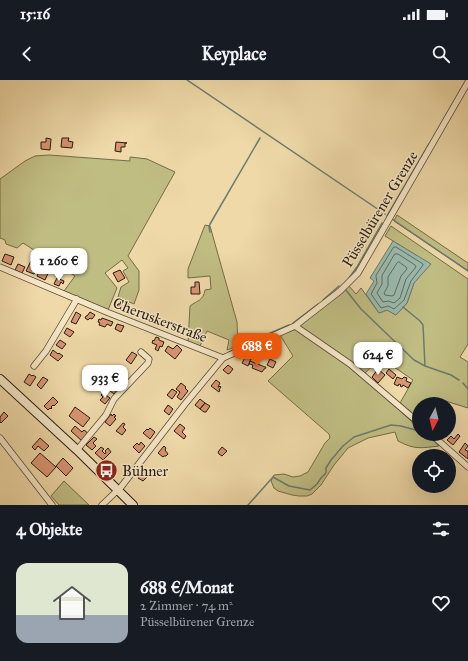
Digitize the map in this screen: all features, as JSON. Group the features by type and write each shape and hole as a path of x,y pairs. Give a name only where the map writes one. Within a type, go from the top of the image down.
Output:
{"main road":[{"path":"0,379 77,450 132,505"}],"street":[{"name":"Püsselbürener Grenze","path":"102,505 118,491 185,404 223,358 295,326 340,291 358,273 468,82"},
{"name":"Cheruskerstraße","path":"0,267 109,313 223,358"},
{"path":"34,366 46,351 76,299"},
{"path":"295,326 350,364 412,417"},
{"path":"77,450 106,415 114,399 148,363 149,359 141,352"},
{"path":"0,438 52,505"},
{"path":"439,441 468,467"}],"shaded area":[{"path":"49,155 130,161 130,157 147,159 175,172 128,256 139,271 139,290 134,304 118,297 121,287 129,282 123,271 128,268 122,260 105,273 117,288 108,310 64,291 75,276 23,243 17,248 6,244 5,240 0,238 0,179 25,161 35,156"},
{"path":"397,215 468,263 468,271 394,221"},
{"path":"205,225 210,226 237,322 238,346 227,350 229,340 207,331 200,346 188,342 190,306 200,300 205,290 211,289 210,276 188,278 188,269"},
{"path":"391,226 468,279 468,344 460,357 468,362 468,408 456,404 456,397 412,397 412,413 400,403 413,380 381,358 364,374 298,326 349,286 356,294 361,288 379,313 387,310 396,315 407,303 414,283 430,264 385,236"},
{"path":"296,329 349,365 412,422 412,441 434,441 439,446 423,448 409,446 398,441 395,432 368,438 348,448 334,465 321,485 312,494 307,496 299,496 278,491 274,488 271,481 274,475 284,474 293,477 300,476 308,472 325,443 330,438 329,434 268,381 293,356 280,335"},
{"path":"64,481 89,505 59,505 51,496"}],"water":[{"path":"393,241 431,264 414,283 407,303 396,315 387,310 379,313 366,294 374,281 370,278"}],"building":[{"path":"46,138 51,139 50,150 41,149 41,142 46,142"},
{"path":"62,138 69,138 68,141 73,142 72,148 61,147"},
{"path":"116,142 127,143 125,143 125,147 121,147 121,152 115,151"},
{"path":"5,254 14,257 11,265 2,261"},
{"path":"31,261 38,265 34,274 26,271"},
{"path":"18,264 25,267 22,273 15,270"},
{"path":"42,266 50,269 45,280 37,276"},
{"path":"120,270 125,278 118,282 113,273"},
{"path":"57,278 64,281 63,284 61,282 59,286 54,284"},
{"path":"195,282 199,282 200,294 191,294 191,287 195,287"},
{"path":"121,301 129,304 126,310 116,307"},
{"path":"76,312 81,315 76,324 71,322"},
{"path":"90,312 95,315 92,319 90,318 88,320 85,318"},
{"path":"102,318 113,322 111,326 107,324 105,327 99,325 99,319 101,320"},
{"path":"117,324 124,326 121,332 115,329"},
{"path":"67,328 74,332 70,337 64,333"},
{"path":"156,337 164,342 158,351 155,349 157,345 152,343"},
{"path":"60,340 66,344 62,349 56,345"},
{"path":"177,345 182,350 175,359 165,351 168,346 173,349"},
{"path":"262,346 267,348 270,352 266,358 258,352"},
{"path":"53,350 63,356 58,361 50,355"},
{"path":"132,352 137,355 131,364 126,360"},
{"path":"246,356 251,359 248,366 242,363"},
{"path":"270,359 276,362 273,368 267,365"},
{"path":"250,361 266,367 262,372 252,368 253,365 249,364"},
{"path":"228,365 233,369 228,374 223,370"},
{"path":"378,369 385,375 378,383 372,377"},
{"path":"389,369 396,375 393,379 386,373"},
{"path":"29,374 36,377 30,386 24,382"},
{"path":"120,374 121,376 123,375 127,378 122,384 117,377"},
{"path":"43,377 48,380 41,389 37,385"},
{"path":"397,377 402,379 404,377 407,378 406,381 411,383 408,388 403,385 402,387 399,384 398,386 394,384"},
{"path":"216,380 220,383 218,387 221,387 219,392 211,386"},
{"path":"110,382 118,389 114,394 109,390 111,388 108,385"},
{"path":"181,383 188,391 181,400 177,397 180,392 176,389"},
{"path":"172,389 177,392 172,399 167,395"},
{"path":"103,393 110,398 105,404 100,400 103,397 101,395"},
{"path":"53,397 58,402 48,410 44,406"},
{"path":"200,399 205,403 200,409 195,405"},
{"path":"205,403 210,406 206,412 204,412 200,409"},
{"path":"168,405 173,409 169,415 164,411"},
{"path":"75,407 90,418 83,427 69,416"},
{"path":"4,412 8,416 1,423 0,417"},
{"path":"111,414 112,416 114,414 116,416 114,417 116,419 110,426 105,422"},
{"path":"123,423 125,424 123,427 126,430 122,435 116,431"},
{"path":"180,424 185,428 182,432 186,436 184,439 174,431"},
{"path":"75,426 82,432 84,430 89,434 82,441 71,431"},
{"path":"150,428 155,432 150,439 143,433"},
{"path":"458,434 460,436 453,445 448,441 456,441 456,436"},
{"path":"94,437 97,439 93,443 96,446 92,450 86,445"},
{"path":"40,438 49,446 44,451 38,446 35,450 32,447"},
{"path":"141,442 145,446 139,453 133,447 137,443 139,445"},
{"path":"465,443 468,446 465,450 468,451 468,459 459,452"},
{"path":"164,446 168,454 163,457 158,453"},
{"path":"101,447 104,449 102,451 105,454 105,451 108,448 111,452 103,460 95,453"},
{"path":"222,447 227,451 222,456 218,452"},
{"path":"40,453 56,467 47,477 31,463"},
{"path":"63,458 73,468 66,476 56,466"},
{"path":"143,471 148,475 143,481 138,478"}],"waterway":[{"path":"187,80 385,214"},
{"path":"210,232 210,224 260,138"},
{"path":"387,216 429,144"},
{"path":"392,219 468,271"},
{"path":"349,278 357,267 382,223"},
{"path":"323,300 339,286"},
{"path":"345,289 361,309 414,360 425,366 451,375 459,380"},
{"path":"293,323 318,304"},
{"path":"403,307 423,325 425,366"},
{"path":"261,337 289,325"},
{"path":"229,352 259,338"},
{"path":"463,383 468,389"},
{"path":"248,505 273,477 289,486 310,490 325,474 326,468 331,460 343,446 354,437 391,425 412,429"}],"place":[{"name":"Bühner","path":"107,471"}]}
